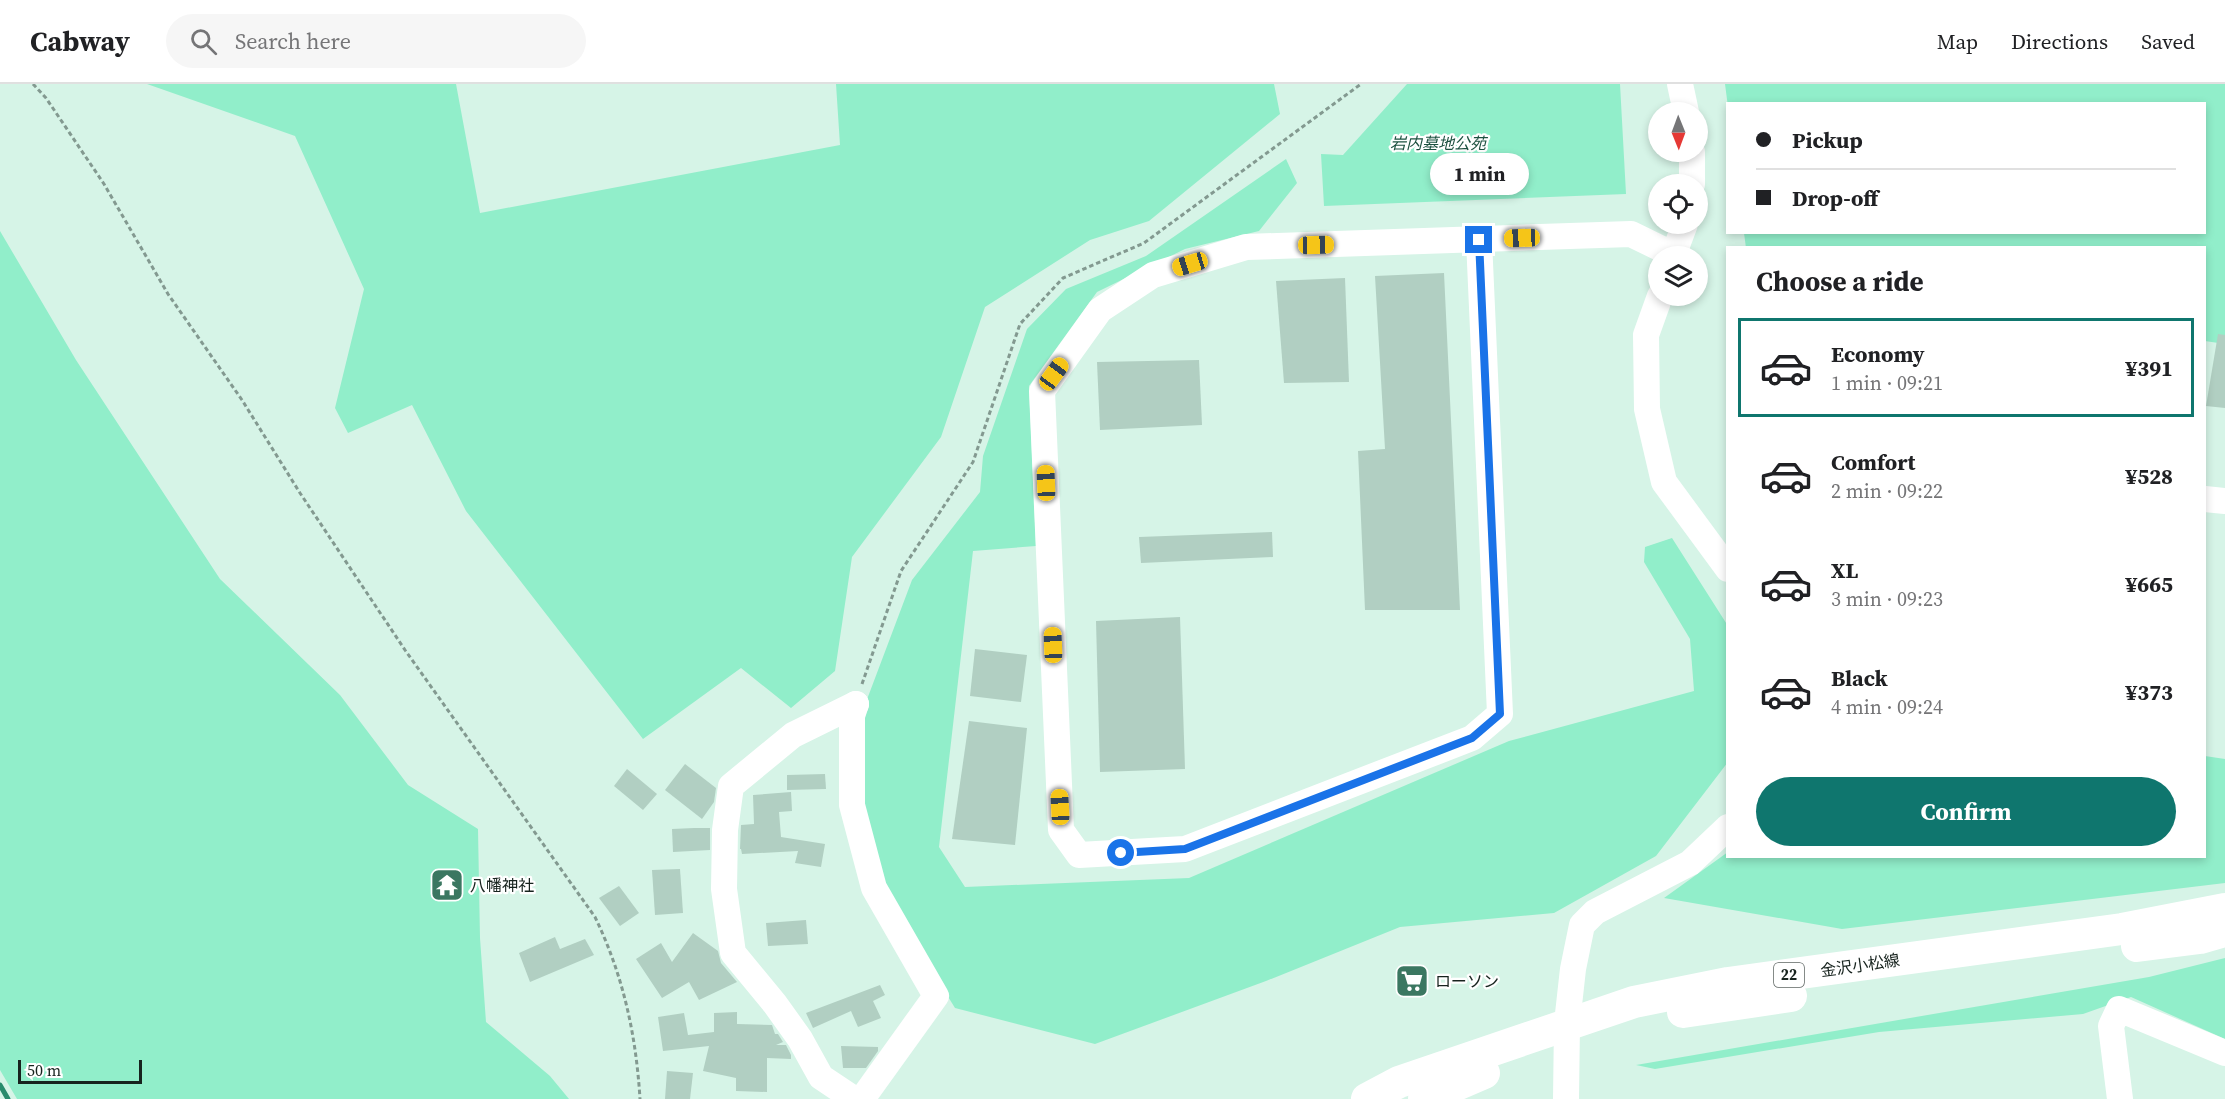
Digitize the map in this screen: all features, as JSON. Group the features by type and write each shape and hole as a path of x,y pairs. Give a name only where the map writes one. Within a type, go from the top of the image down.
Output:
{"main road":[{"name":"金沢小松線","path":"1424,1099 1634,1002 1728,983 2122,929 2225,909"},
{"name":"金沢小松線","path":"1367,1099 1399,1082 1567,1033 1669,1014 2200,938 2225,931"}],"street":[{"path":"1680,84 1684,102"},
{"path":"1479,240 1500,714 1472,738 1185,849 1078,855 1061,830 1042,391 1100,310 1153,275 1246,247 1631,234 1654,246"},
{"path":"1657,306 1647,335 1647,409 1664,482 1726,566"},
{"path":"2206,499 2225,501"},
{"path":"854,1099 821,1077 800,1039 775,1004 733,954 724,889 725,830 731,786 793,735 856,704 852,716 852,805 874,888 936,996 862,1099"},
{"path":"1566,1099 1567,1033 1573,969 1582,925 1595,912 1689,863 1726,829"},
{"path":"2120,1099 2111,1026 2119,1009 2225,1053"}],"path":[{"path":"33,84 46,98 104,184 168,294 242,400 300,493 405,650 595,916 611,950 625,991 638,1068 640,1099"}],"green space":[{"path":"147,84 456,84 480,213 840,145 836,84 1274,84 1280,114 1149,221 1090,240 985,307 941,437 852,557 835,671 791,708 741,668 643,739 466,511 412,405 348,433 335,408 364,289 295,136"},
{"name":"岩内墓地公苑","path":"1407,84 1620,84 1626,194 1324,206 1321,154 1343,155"},
{"path":"1725,84 2225,84 2225,344 2206,341 2206,246 1746,246 1744,234 2206,234 2206,102 1727,102"},
{"path":"1286,159 1297,183 1259,231 1185,249 1097,292 1029,386 1036,546 973,551 939,847 965,887 1189,878 1509,741 1694,691 1690,639 1644,562 1645,547 1672,538 1726,623 1726,765 1656,856 1554,913 1400,927 1266,981 1095,1044 955,1008 881,888 860,804 860,718 912,580 980,492 983,456 1027,329 1066,289 1146,256"},
{"path":"0,231 76,360 220,579 340,695 408,785 478,829 480,938 486,1022 550,1076 569,1099 17,1099 0,1070"},
{"path":"2206,756 2225,759 2225,883 1842,929 1664,898 1726,853 1726,858 2206,858"},
{"path":"2225,958 2225,1039 2131,997 2083,1014 1879,1032 1655,1069 1636,1065 2149,977"}],"building":[{"path":"1444,273 1460,610 1365,610 1358,451 1385,449 1375,276"},
{"path":"1345,278 1349,382 1284,383 1276,281"},
{"path":"2218,334 2225,335 2225,408 2206,406"},
{"path":"1199,360 1202,425 1100,430 1097,362"},
{"path":"1272,532 1273,557 1141,563 1139,537"},
{"path":"1180,617 1185,769 1100,772 1096,621"},
{"path":"975,649 1027,655 1021,702 970,696"},
{"path":"969,721 1027,728 1015,845 952,839"},
{"path":"685,764 716,788 714,802 702,819 665,790"},
{"path":"627,769 657,794 643,810 614,786"},
{"path":"825,774 826,789 787,790 787,775"},
{"path":"791,792 792,811 779,812 781,837 825,844 821,867 795,863 798,851 742,854 740,849 741,825 754,824 753,795"},
{"path":"710,828 710,850 673,852 672,829"},
{"path":"680,869 683,913 655,915 652,870"},
{"path":"619,886 639,913 620,926 599,898"},
{"path":"806,920 808,944 768,946 766,923"},
{"path":"693,933 718,951 721,963 737,982 699,1000 689,982 662,998 636,959 661,943 672,962"},
{"path":"555,937 560,949 585,939 594,955 530,982 519,953"},
{"path":"880,985 885,995 873,1001 881,1018 858,1027 851,1011 813,1028 806,1013"},
{"path":"737,1012 737,1024 772,1025 775,1034 778,1034 783,1042 776,1045 786,1045 791,1055 791,1059 767,1058 767,1092 736,1091 736,1078 703,1071 709,1046 663,1051 658,1017 684,1013 688,1035 714,1032 714,1013"},
{"path":"841,1046 878,1047 878,1051 866,1068 843,1068"},
{"path":"667,1071 693,1073 690,1099 665,1099"}],"waterway":[{"path":"0,1085 8,1099"}],"place":[{"name":"八幡神社","path":"447,885"},
{"name":"ローソン","path":"1412,981"}],"route":[{"path":"1121,853 1185,849 1472,738 1500,714 1479,240"}]}
